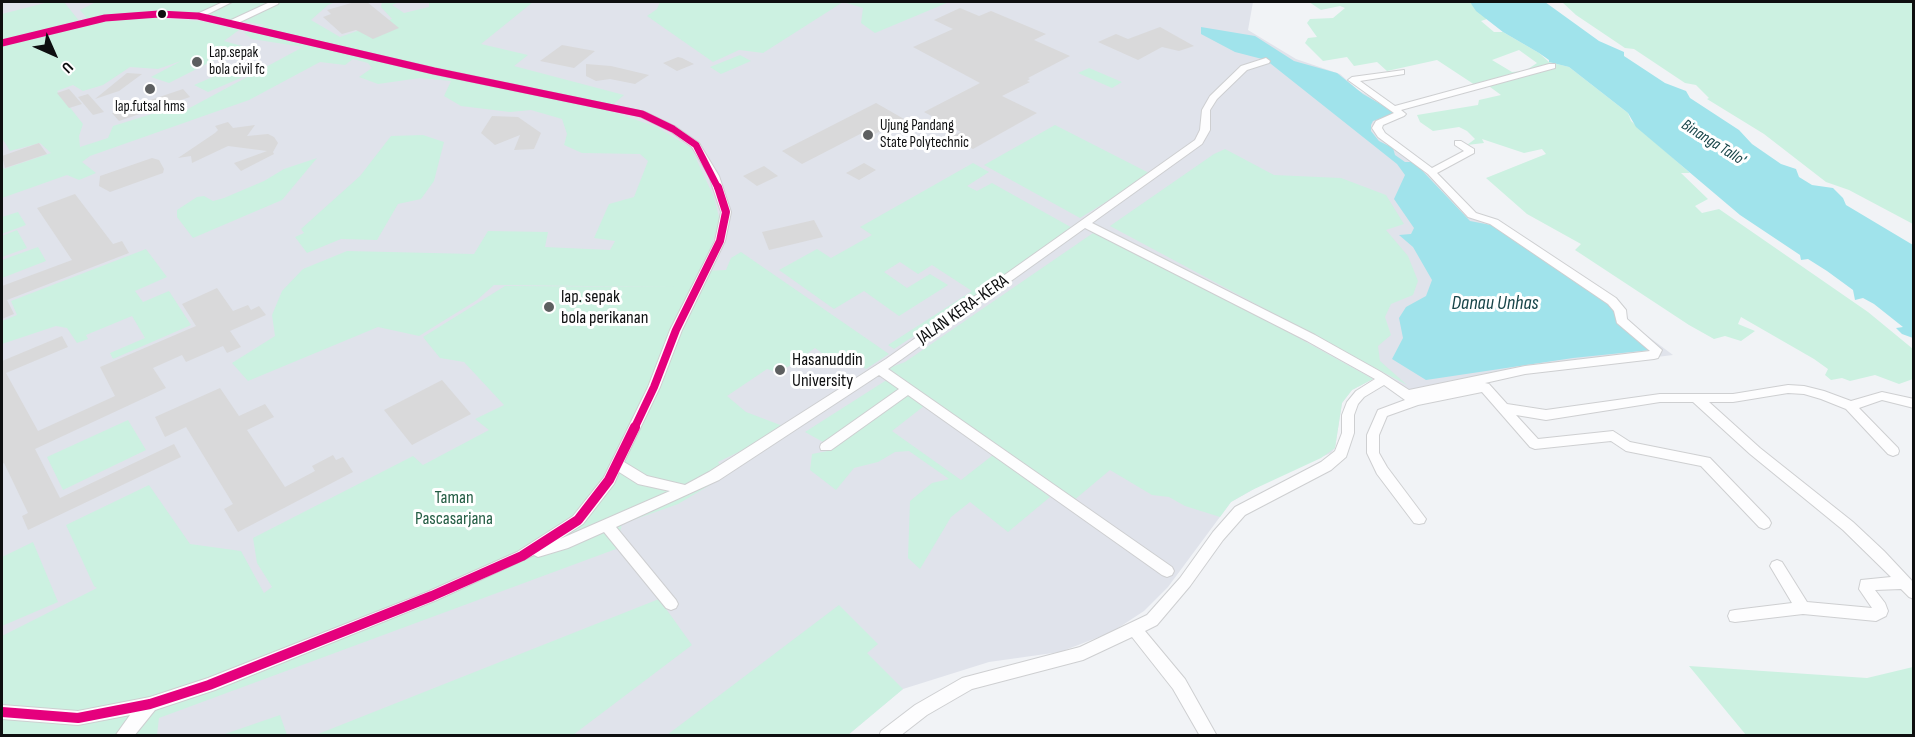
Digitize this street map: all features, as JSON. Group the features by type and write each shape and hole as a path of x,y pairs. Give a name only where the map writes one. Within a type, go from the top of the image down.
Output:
{"street":[{"path":"198,16 228,2"},
{"path":"231,24 275,2"},
{"path":"2,43 105,18 159,14 198,16 434,71 642,114 674,129 696,146 723,197 726,212 725,228 617,464 583,515 522,556 209,685 150,704 78,718 2,712"},
{"name":"JALAN KERA-KERA","path":"522,556 568,542 686,490 723,470 879,369 1199,142 1205,130 1206,110 1213,98 1244,68 1266,61"},
{"path":"1394,109 1552,66"},
{"path":"887,735 921,710 968,683 1141,639 1240,511 1337,458 1344,448 1348,433 1348,415 1353,402 1360,394 1657,353 1654,347 1621,320 1620,310 1612,301 1494,222 1472,215 1431,172 1379,132 1377,128 1379,123 1401,116 1352,80 1401,72"},
{"path":"1431,172 1471,150 1458,143"},
{"path":"1086,224 1311,338 1400,390 1485,387 1535,444 1613,436 1626,446 1705,462 1764,523"},
{"path":"879,369 1167,571"},
{"path":"826,447 908,389"},
{"path":"1504,408 1546,415 1660,398 1748,397 1788,389 1815,392 1850,406 1893,451"},
{"path":"1400,390 1382,413 1373,435 1373,453 1382,470 1419,519"},
{"path":"1850,406 1882,396 1914,404"},
{"path":"1695,397 1755,451 1848,526 1909,588"},
{"path":"617,464 643,480 686,490"},
{"path":"606,525 671,604"},
{"path":"1777,566 1803,608"},
{"path":"1735,616 1803,608 1876,615 1881,611 1880,607 1866,589 1866,584 1909,588"},
{"path":"1141,639 1179,684 1209,735"},
{"path":"123,735 150,704"}],"shaded area":[{"name":"Hasanuddin University","path":"2,2 1253,2 1248,30 1296,59 1340,74 1358,90 1406,116 1382,124 1379,128 1438,174 1474,215 1504,225 1533,242 1617,301 1625,310 1629,322 1673,355 1528,373 1419,397 1380,372 1373,379 1352,390 1342,403 1335,448 1331,453 1279,475 1231,502 1168,587 1144,611 1112,632 1060,652 989,662 903,689 848,735 2,735"}],"green space":[{"path":"49,2 64,2 80,22 2,42 2,14"},
{"name":"Taman Pascasarjana","path":"96,2 336,2 328,5 311,20 340,37 392,19 381,7 382,2 399,2 392,5 404,13 429,7 429,2 533,2 481,44 528,55 514,66 624,95 607,110 657,127 691,148 714,197 720,221 702,271 726,270 731,258 741,252 889,354 866,369 841,352 829,358 815,348 779,373 767,369 727,396 746,412 783,426 759,442 718,462 727,475 678,504 622,524 616,549 159,718 157,735 2,735 2,636 97,588 94,586 66,525 149,485 190,544 241,551 264,593 272,587 257,563 253,538 413,456 423,465 489,430 475,419 504,405 464,362 440,358 423,337 505,286 680,287 494,285 477,300 419,336 378,327 248,381 232,363 275,336 272,315 282,291 303,269 347,251 474,254 488,231 548,232 545,247 610,250 615,241 594,238 609,204 634,197 648,161 640,154 582,153 564,145 567,134 562,119 531,110 510,112 461,106 444,96 451,81 420,78 378,84 359,77 372,68 368,63 353,59 345,65 320,62 249,100 90,156 82,162 96,173 79,180 67,175 2,198 2,165 4,169 51,153 40,143 10,151 2,138 2,46 104,21 141,17 201,21 239,30 224,41 242,46 169,83 151,77 181,61 158,69 130,67 103,85 83,91 73,85 57,91 83,124 79,136 80,147 108,138 113,126 168,109 184,111 303,47 252,39 244,33 265,25 198,15 170,14 89,21 80,10"},
{"path":"660,2 843,2 763,53 739,50 713,62 647,16 657,9"},
{"path":"843,2 949,2 875,33 861,23 863,8"},
{"path":"1309,2 1470,2 1487,19 1481,21 1494,32 1503,32 1539,53 1549,62 1569,67 1628,113 1631,121 1690,173 1681,173 1708,199 1695,206 1702,213 1719,209 1868,312 1913,349 1913,379 1899,384 1875,375 1850,381 1842,378 1831,380 1825,375 1828,369 1814,359 1741,317 1738,324 1755,331 1741,341 1725,336 1714,339 1689,325 1575,250 1581,244 1527,214 1486,178 1546,154 1542,149 1524,153 1482,139 1484,143 1467,145 1475,139 1467,131 1459,127 1433,131 1420,122 1417,115 1478,105 1479,100 1501,95 1486,84 1475,85 1437,60 1387,71 1377,62 1354,66 1347,57 1323,61 1305,43 1308,38 1317,37 1307,23 1310,19 1333,18 1345,8 1340,6 1321,10","holes":["1519,50 1537,63 1525,71 1512,72 1492,60"]},
{"path":"1562,2 1913,2 1913,224 1849,190 1826,182 1764,134 1707,99 1709,98 1696,85 1685,83 1634,49 1625,48 1576,15"},
{"path":"740,55 751,61 721,74 710,67"},
{"path":"243,64 257,71 208,92 194,85"},
{"path":"1089,68 1122,82 1112,88 1078,73"},
{"path":"1055,125 1151,174 1080,218 984,165"},
{"path":"423,135 444,142 434,181 421,199 398,204 377,240 341,239 307,253 295,237 304,233 301,229 360,176 391,136"},
{"path":"1225,149 1274,175 1341,178 1386,195 1404,224 1386,230 1408,256 1418,281 1413,295 1391,304 1385,317 1391,335 1378,346 1380,361 1407,385 1110,226 1214,154"},
{"path":"317,158 282,200 193,238 177,217 177,210 197,197 204,196 213,201 224,198 264,181 284,169"},
{"path":"973,163 989,172 967,186 977,191 992,183 1076,230 894,349 888,345 972,291 932,265 918,274 900,262 884,272 907,288 930,274 948,285 899,316 864,291 834,309 779,270 817,249 831,258 872,235 860,227"},
{"path":"18,212 26,225 2,234 2,217"},
{"path":"17,230 27,248 2,257 2,236"},
{"path":"1096,231 1203,285 1373,379 1352,390 1342,403 1335,448 1321,458 1231,502 1220,517 1185,506 1169,497 1152,495 1110,470 1073,501 908,383 823,442 805,432 896,374 889,368 905,362"},
{"path":"38,247 46,261 2,278 2,260"},
{"path":"146,249 167,277 135,291 143,302 169,291 191,325 113,359 110,353 145,338 132,316 86,335 88,339 77,343 67,328 56,326 2,344 2,321 17,315 11,301"},
{"path":"906,394 924,406 892,431 961,480 993,455 1050,497 1008,532 970,502 951,517 920,569 908,558 910,501 932,483 949,479 909,451 895,452 878,462 854,468 836,490 810,470 812,454 828,451"},
{"path":"128,420 146,450 63,490 47,457"},
{"path":"33,542 58,602 2,626 2,557"},
{"path":"659,599 692,645 573,735 313,736"},
{"path":"839,605 878,644 867,653 903,689 848,735 667,735"},
{"path":"1689,666 1867,678 1913,667 1913,735 1746,735"},
{"path":"280,715 287,735 222,735"}],"water":[{"name":"Binanga Tallo'","path":"1470,2 1545,2 1599,41 1624,52 1624,56 1665,83 1686,91 1690,98 1739,130 1752,144 1781,164 1796,169 1799,177 1812,185 1833,188 1843,198 1846,205 1913,245 1913,338 1902,334 1896,328 1903,327 1874,304 1863,298 1855,300 1853,290 1808,259 1801,260 1800,255 1740,215 1636,127 1628,113 1569,67 1549,62 1539,53 1503,32 1476,11"},
{"name":"Danau Unhas","path":"1201,27 1255,36 1294,61 1337,73 1363,94 1396,113 1373,121 1371,131 1379,141 1393,148 1395,155 1405,162 1414,162 1470,221 1491,225 1615,306 1616,319 1651,350 1573,358 1426,380 1392,359 1403,338 1399,318 1406,307 1426,296 1432,280 1413,247 1399,235 1411,234 1414,228 1394,199 1405,175 1397,164 1266,60 1235,52 1201,34"}],"building":[{"path":"355,2 367,2 399,28 373,39 356,30 342,34 323,17 331,14 327,10"},
{"path":"960,8 979,16 991,11 1046,34 1034,40 1070,56 1028,78 1030,79 1027,81 1030,82 1002,96 1037,113 973,149 950,137 961,132 924,112 980,83 913,47 953,29 934,20"},
{"path":"1160,27 1194,46 1179,51 1162,47 1138,60 1098,42 1116,34 1128,39"},
{"path":"562,45 595,51 574,68 540,61"},
{"path":"678,57 694,64 677,71 663,63"},
{"path":"586,64 611,66 649,75 635,84 610,79 596,81 586,76"},
{"path":"127,73 142,74 119,91 95,99"},
{"path":"69,89 82,104 69,108 57,93"},
{"path":"183,89 190,97 119,121 112,113"},
{"path":"88,94 104,112 93,115 78,97"},
{"path":"876,103 904,119 871,136 864,132 802,164 782,151"},
{"path":"492,116 518,117 541,133 534,149 514,150 520,135 495,145 481,133"},
{"path":"228,122 233,128 255,125 247,136 268,134 274,137 278,143 274,154 241,171 234,163 267,151 228,146 192,163 191,156 178,158 215,133 218,130 215,126"},
{"path":"39,143 47,154 5,168 2,156"},
{"path":"152,158 159,160 164,169 163,173 110,192 99,186 100,176"},
{"path":"864,163 876,170 859,180 846,173"},
{"path":"764,166 778,176 757,186 743,176"},
{"path":"75,194 113,244 122,241 129,253 7,300 14,314 2,319 2,286 72,260 37,208"},
{"path":"814,220 823,237 769,250 762,232"},
{"path":"217,288 233,311 248,305 251,310 259,306 266,315 230,331 241,347 227,353 223,346 186,362 182,355 153,368 166,388 35,449 60,498 174,444 181,457 28,530 22,516 28,513 4,463 2,464 2,361 62,336 68,347 6,373 38,431 115,396 100,367 196,326 182,304"},
{"path":"442,380 471,414 412,445 384,410"},
{"path":"220,388 239,416 265,404 274,417 247,430 285,487 315,471 312,466 333,455 336,460 343,457 353,472 238,532 224,509 233,504 186,427 165,437 155,417"}],"transit line":[{"path":"2,43 105,18 159,14 198,16 434,71 642,114 673,129 696,145 714,176 726,212 720,241 676,330 654,387 609,480 578,520 522,556 432,596 209,685 150,704 78,718 2,712"}],"place":[{"name":"Lap.sepak bola civil fc","path":"197,62"},
{"name":"lap.futsal hms","path":"150,89"},
{"name":"Ujung Pandang State Polytechnic","path":"868,135"},
{"name":"lap. sepak bola perikanan","path":"549,307"},
{"name":"Hasanuddin University","path":"780,370"}]}
